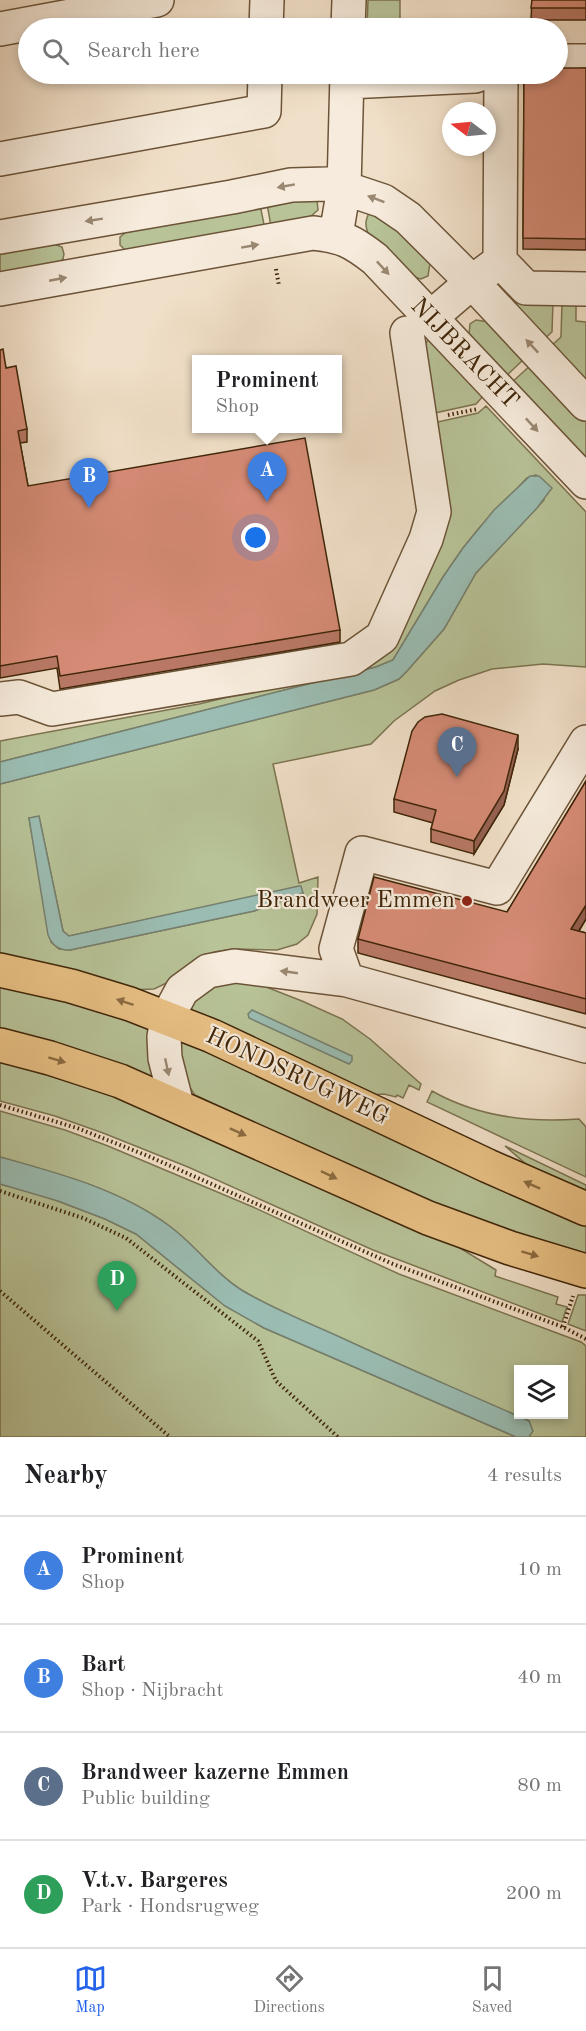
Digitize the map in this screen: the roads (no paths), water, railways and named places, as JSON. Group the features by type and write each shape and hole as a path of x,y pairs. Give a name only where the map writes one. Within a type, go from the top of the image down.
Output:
{"main road":[{"name":"HONDSRUGWEG","path":"0,970 71,986 130,1004 212,1036 415,1132 586,1209"},
{"path":"0,1045 50,1058 120,1081 348,1184 428,1218 501,1245 580,1283"}],"street":[{"path":"60,18 157,0"},
{"path":"266,18 267,0"},
{"path":"348,18 349,0"},
{"path":"0,29 18,26"},
{"path":"568,61 586,61"},
{"path":"1,156 264,111 265,84"},
{"path":"336,235 344,188 347,84"},
{"path":"501,84 500,261 526,288 586,289"},
{"path":"0,237 291,185 318,184 344,188 383,201 408,218 472,282 586,404"},
{"name":"NIJBRACHT","path":"0,289 313,233 336,235 354,242 375,259 418,325 586,482"},
{"path":"0,699 20,697 52,710 351,659 382,638 426,539 435,513 418,325 500,261"},
{"path":"347,980 336,949 362,853 497,888 586,742"},
{"path":"177,1105 165,1058 164,1037 167,1018 182,990 207,971 235,966 347,980 586,1046"}],"water":[{"path":"530,476 539,476 552,488 537,508 476,573 444,629 399,679 374,690 0,784 0,762 376,667 393,660 463,548 494,510"},
{"path":"39,816 63,931 69,936 299,886 303,893 254,911 70,950 62,949 51,942 48,935 29,818"},
{"path":"252,1010 352,1056 352,1061 349,1064 249,1018 248,1014"},
{"path":"0,1157 66,1176 129,1201 168,1225 223,1276 243,1291 292,1316 514,1414 514,1419 529,1421 533,1431 529,1437 516,1437 264,1328 225,1306 136,1234 58,1201 0,1184"}],"place":[{"name":"Prominent","path":"267,502"},
{"name":"Bart","path":"89,508"},
{"name":"Brandweer kazerne Emmen","path":"457,777"},
{"name":"Brandweer Emmen","path":"467,901"},
{"name":"V.t.v. Bargeres","path":"117,1311"}]}
